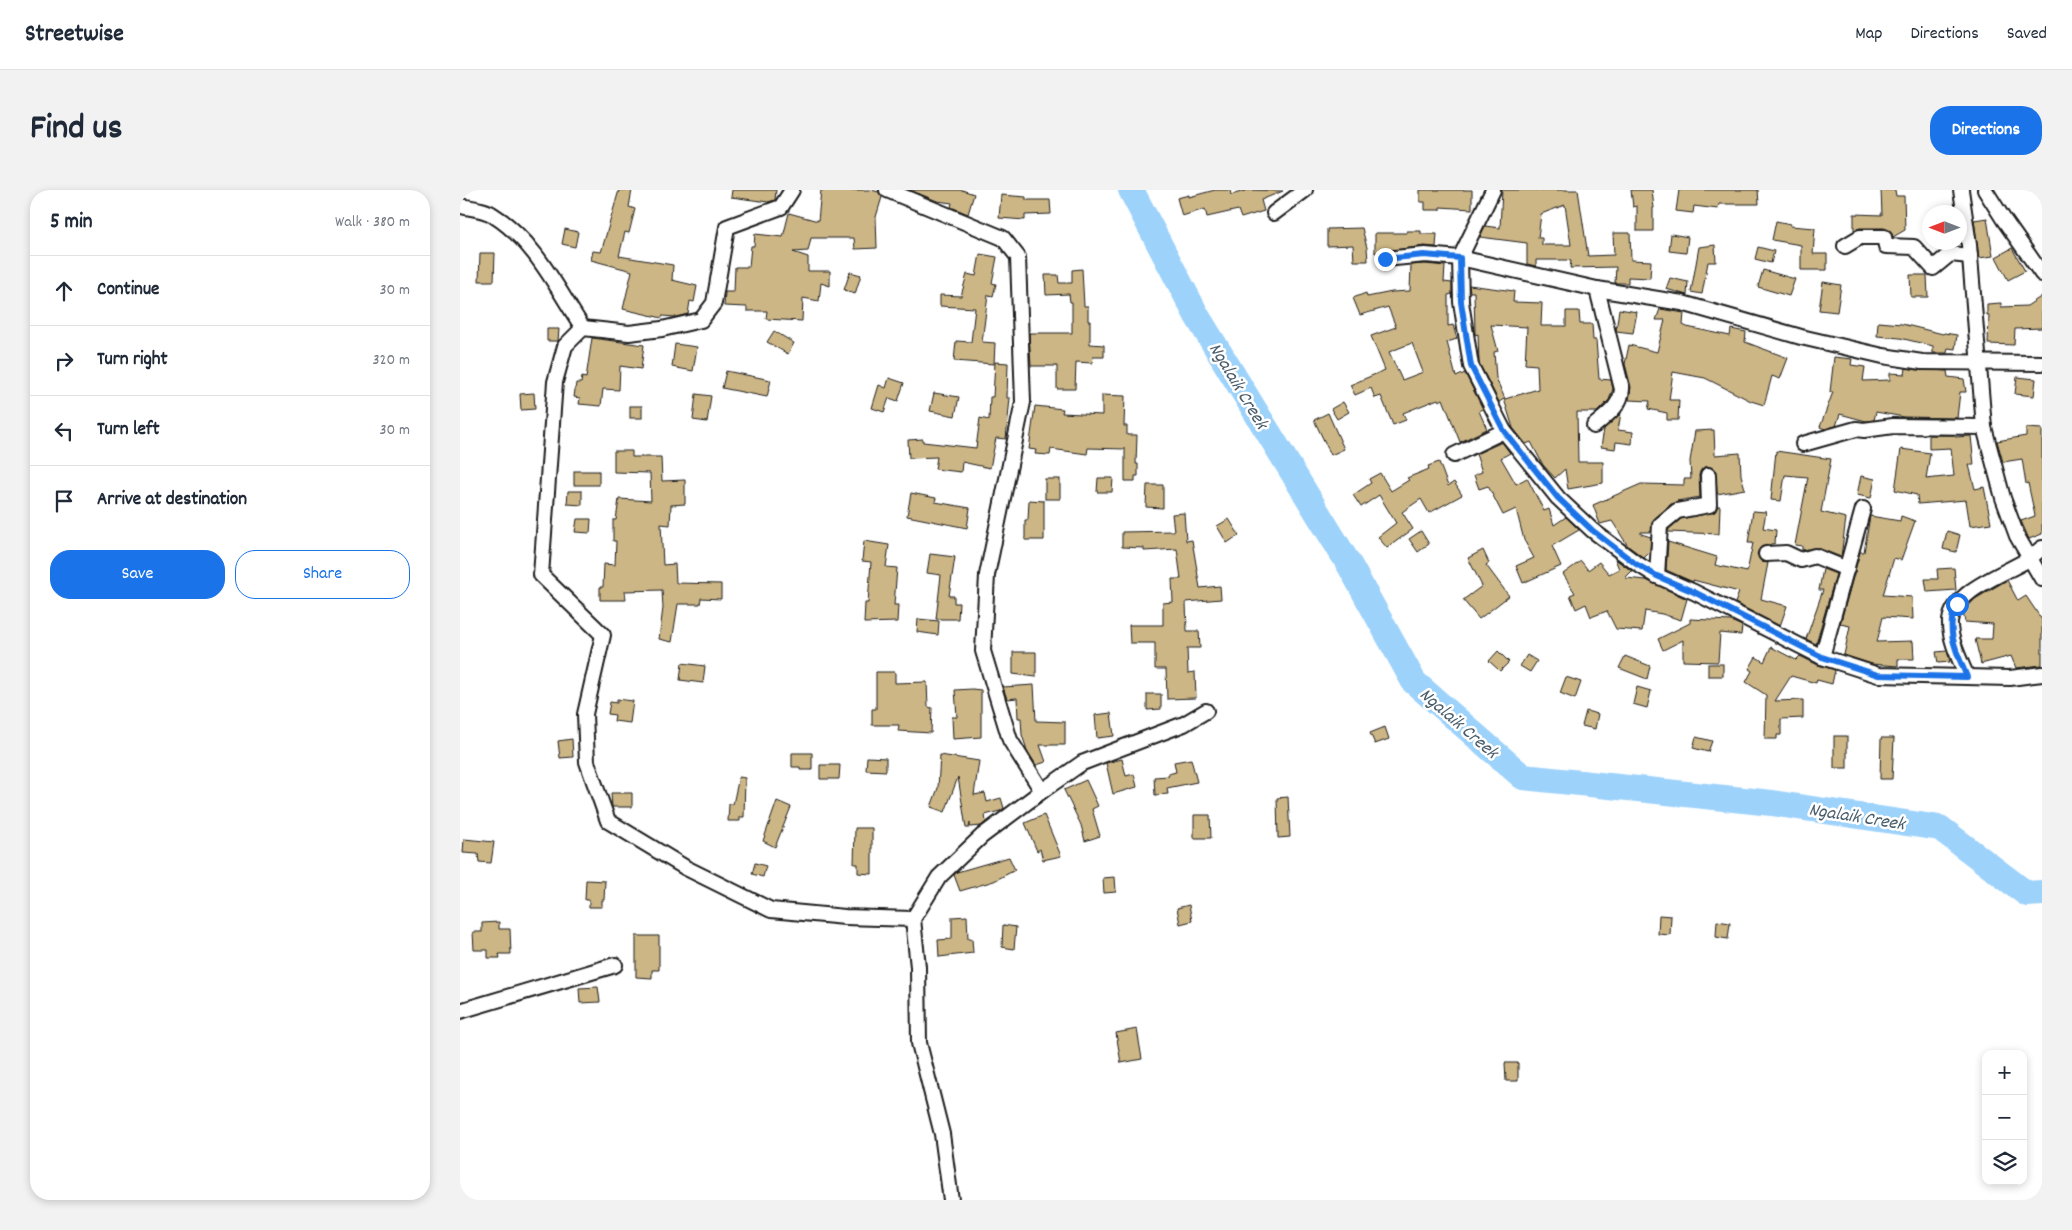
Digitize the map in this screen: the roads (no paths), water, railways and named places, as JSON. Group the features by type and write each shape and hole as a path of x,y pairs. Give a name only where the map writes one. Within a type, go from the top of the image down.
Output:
{"street":[{"path":"583,328 629,333 662,330 701,320 714,303 726,227 781,207 792,190"},
{"path":"888,190 1003,238 1018,257 1023,402 987,575 983,651 1010,740 1042,791"},
{"path":"1274,213 1304,190"},
{"path":"1493,190 1460,258 1461,302 1471,366 1504,431 1558,498 1592,530 1636,564 1657,576 1694,592 1822,657 1878,675 2010,678 2042,674"},
{"path":"1961,190 1970,256 1984,427 2003,498 2017,536 2042,579"},
{"path":"1985,190 2042,274"},
{"path":"460,206 492,214 517,235 539,259 583,328"},
{"path":"1845,246 1860,237 1884,237 1886,246 1914,247 1933,268 1950,254 1970,256"},
{"path":"1385,259 1424,255 1460,258 1597,289 1682,303 1801,337 1883,356 1922,362 1980,364 2042,363"},
{"path":"1594,426 1613,410 1621,399 1622,389 1597,289"},
{"path":"583,328 565,346 556,382 541,575 603,635 585,714 587,762 608,821 686,868 771,910 844,917 913,919"},
{"path":"1804,444 1856,429 1864,430 1893,426 1984,427"},
{"path":"1454,455 1504,431"},
{"path":"1657,576 1660,525 1677,511 1709,505 1708,475"},
{"path":"1822,657 1863,510"},
{"path":"1967,677 1957,653 1950,623 1957,604 1982,585 2029,559 2042,548"},
{"path":"1766,554 1786,553 1801,560 1815,556 1847,569"},
{"path":"950,1200 942,1134 919,1043 918,967 913,919 939,876 982,836 1042,791 1082,763 1184,724 1206,711"},
{"path":"460,1012 616,965"}],"waterway":[{"name":"Ngalaik Creek","path":"1131,190 1197,316 1350,566 1414,682 1523,777 1772,803 1940,828 2027,894 2042,893"}]}
